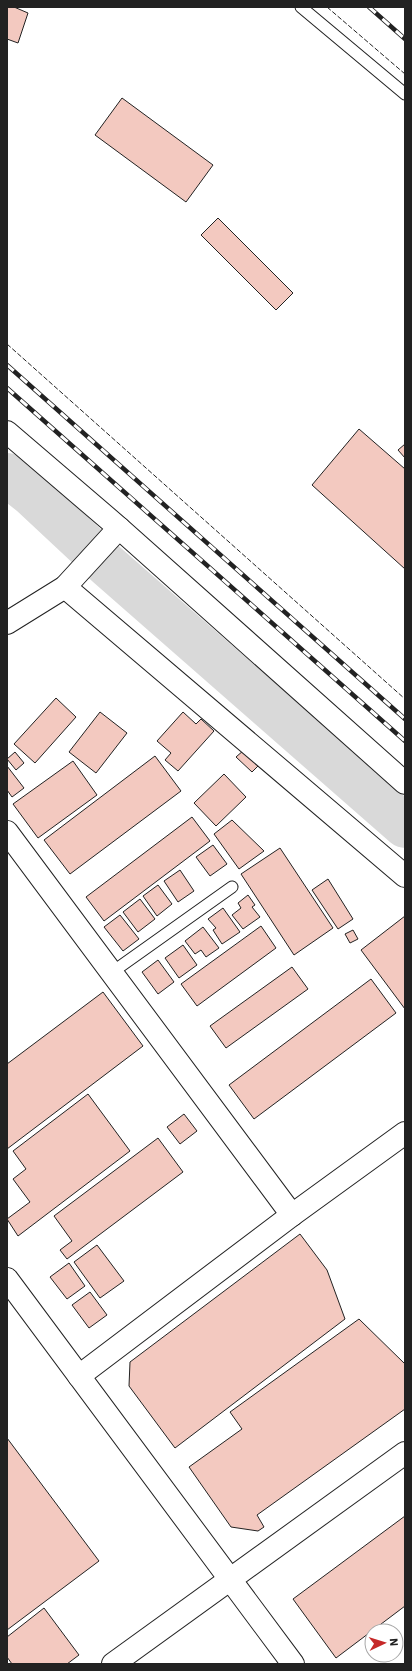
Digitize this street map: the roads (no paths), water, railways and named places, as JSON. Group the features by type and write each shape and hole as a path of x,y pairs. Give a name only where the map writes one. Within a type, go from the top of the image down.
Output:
{"street":[{"path":"7,432 115,532 405,783"},
{"path":"7,623 65,587 115,532"},
{"path":"65,587 405,876"},
{"path":"7,832 292,1215"},
{"path":"79,1376 292,1215 405,1133"},
{"path":"7,1279 292,1664"},
{"path":"113,1664 405,1453"}],"lane":[{"path":"301,7 405,94"},
{"path":"111,972 232,888"}],"waterway":[{"path":"7,475 31,494 107,565 405,826"}],"railway":[{"path":"369,7 405,39"},
{"path":"7,365 405,719"},
{"path":"7,388 405,741"}]}
